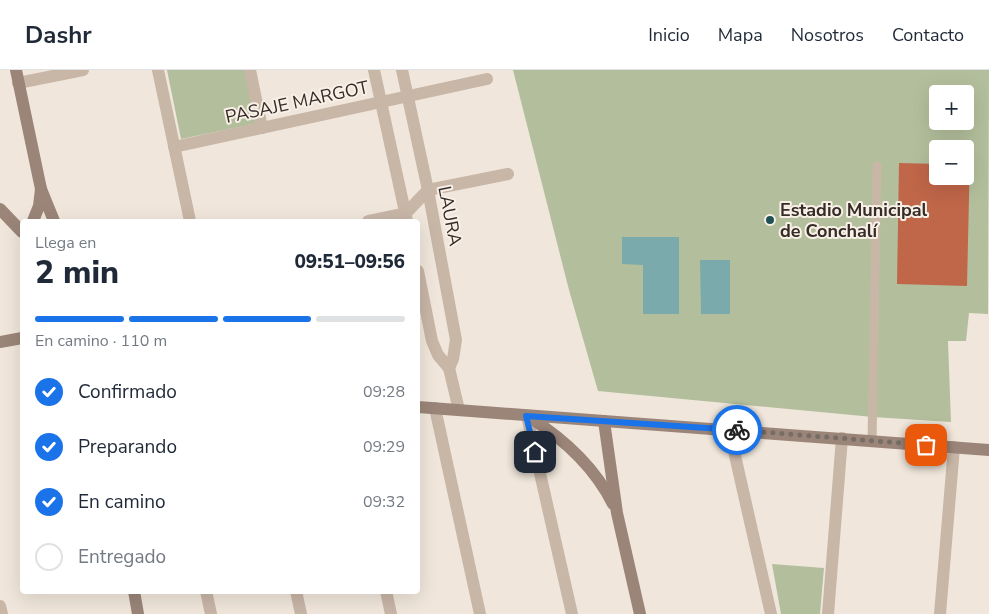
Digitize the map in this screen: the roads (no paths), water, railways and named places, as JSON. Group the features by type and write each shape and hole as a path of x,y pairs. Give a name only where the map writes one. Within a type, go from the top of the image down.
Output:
{"main road":[{"path":"16,70 41,189 53,219"},
{"path":"34,219 39,206 41,189"},
{"path":"0,209 20,230"},
{"path":"0,342 20,338"},
{"path":"420,407 989,450"},
{"path":"526,416 555,435 580,457 601,483 617,513"},
{"path":"604,421 617,513 640,614"},
{"path":"135,594 138,614"}],"street":[{"path":"18,83 83,70"},
{"path":"158,70 190,219"},
{"path":"250,70 262,128"},
{"path":"374,70 407,217"},
{"name":"LAURA","path":"402,70 428,190 456,340 453,359 449,368"},
{"name":"PASAJE MARGOT","path":"174,147 487,79"},
{"path":"388,219 407,217 428,190 508,174"},
{"name":"LAURA","path":"420,281 432,340 438,355 449,368 459,410"},
{"path":"435,408 480,614"},
{"path":"526,416 572,614"},
{"path":"729,429 771,614"},
{"path":"828,614 842,438"},
{"path":"940,614 954,447"},
{"path":"207,594 211,614"},
{"path":"297,594 300,614"},
{"path":"387,594 391,614"},
{"path":"0,606 2,614"}],"lane":[{"path":"872,441 877,166"}],"water":[{"path":"622,237 679,237 679,314 643,314 643,265 622,264"},
{"path":"700,260 730,260 730,314 701,314"}],"place":[{"name":"Estadio Municipal de Conchalí","path":"770,220"}]}
